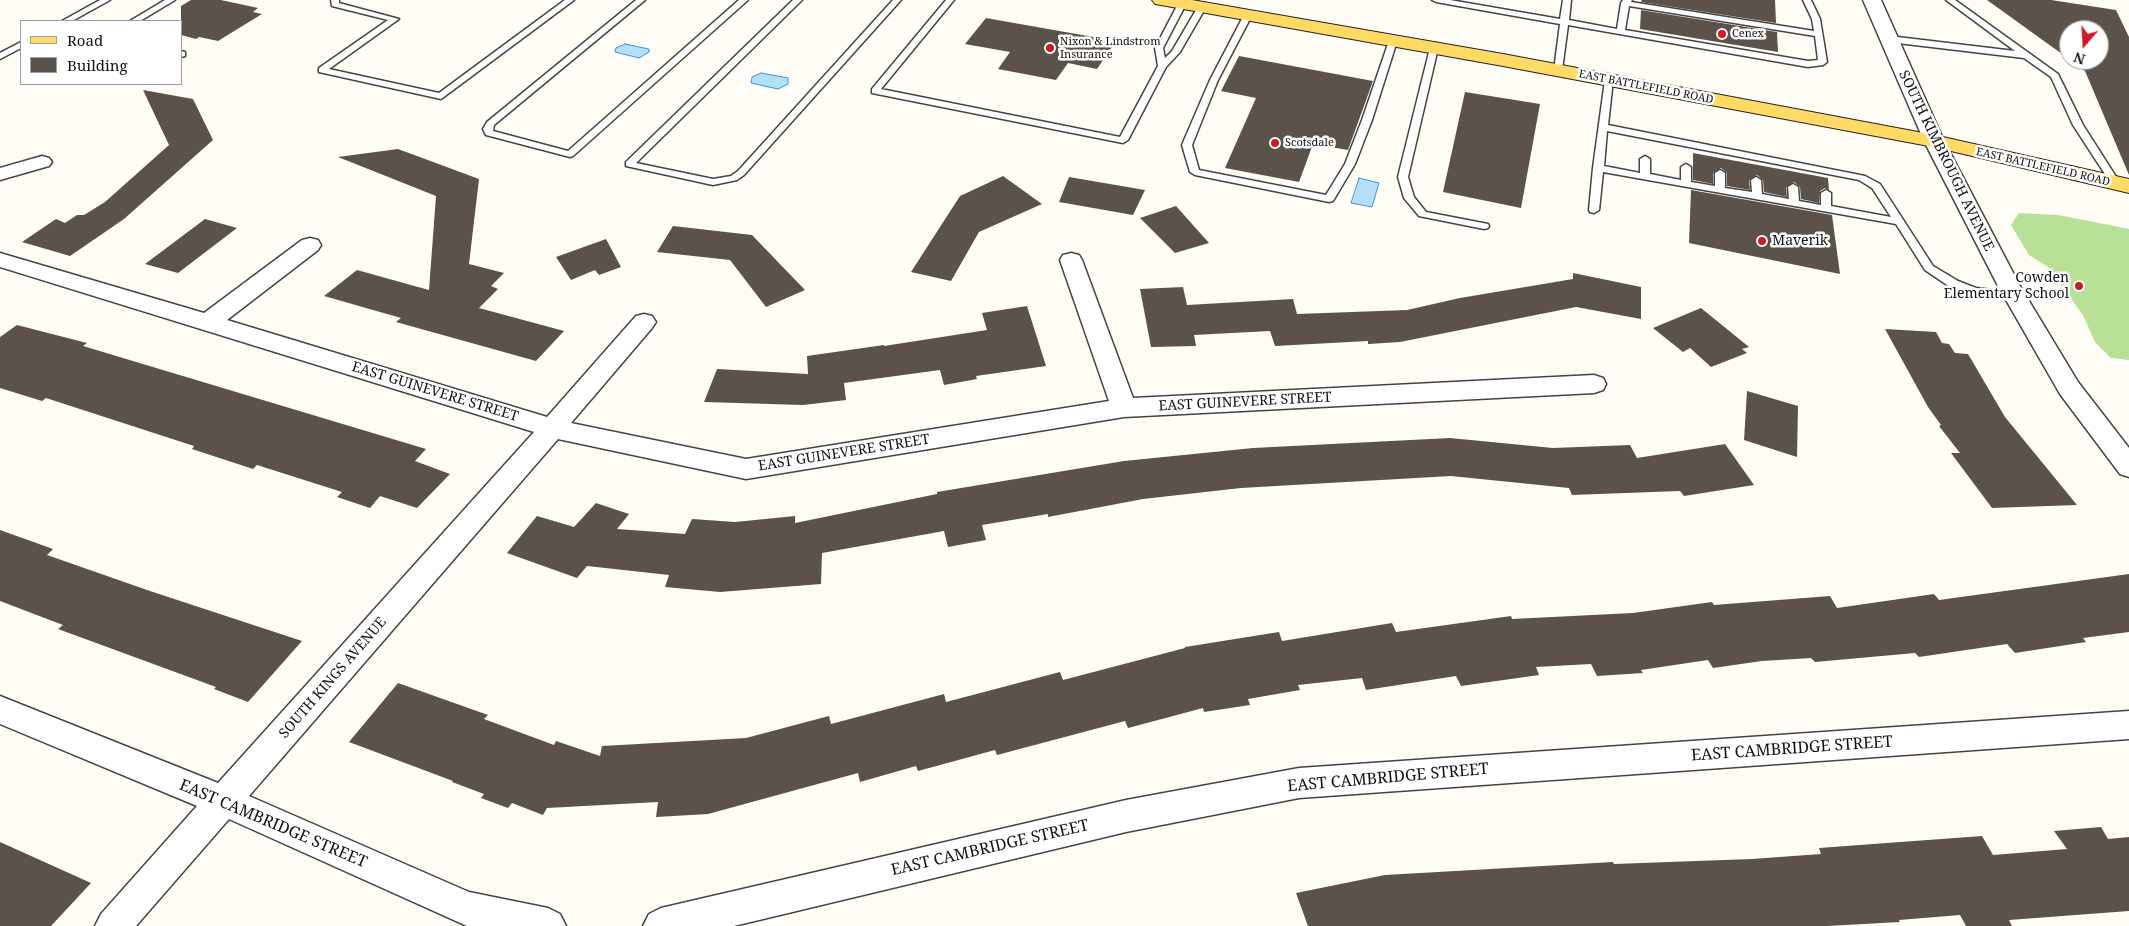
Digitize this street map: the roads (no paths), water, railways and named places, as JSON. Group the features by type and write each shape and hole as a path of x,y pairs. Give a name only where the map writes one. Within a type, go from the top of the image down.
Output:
{"main road":[{"name":"EAST BATTLEFIELD ROAD","path":"1161,0 1558,70 1934,141 2122,185"}],"street":[{"name":"SOUTH KIMBROUGH AVENUE","path":"1872,0 1934,141 1979,232 2069,388 2129,467"},
{"path":"0,174 42,162"},
{"path":"208,322 310,245"},
{"name":"EAST GUINEVERE STREET","path":"0,260 552,428 746,469 1124,408 1594,384"},
{"path":"1071,260 1124,408"},
{"name":"SOUTH KINGS AVENUE","path":"113,926 644,322"},
{"name":"EAST CAMBRIDGE STREET","path":"0,710 224,801 468,909 548,926"},
{"name":"EAST CAMBRIDGE STREET","path":"661,926 1126,816 1299,783 2129,726"}],"lane":[{"path":"68,20 106,0"},
{"path":"136,20 171,0"},
{"path":"335,0 335,4 395,19 322,70 441,96 570,0"},
{"path":"641,0 490,124 489,133 570,154 744,0"},
{"path":"798,0 629,164 713,182 734,178 897,0"},
{"path":"950,0 875,91 1123,140 1162,66 1176,52 1202,7"},
{"path":"1436,0 1808,64 1823,62 1816,19 1807,0"},
{"path":"1558,70 1567,0"},
{"path":"1950,0 2054,76 2078,125 2122,185"},
{"path":"1621,31 1626,2 1818,34"},
{"path":"1162,66 1159,48 1182,4"},
{"path":"1248,15 1214,80 1187,146 1195,172 1329,199 1350,164 1393,40"},
{"path":"1889,39 2026,55"},
{"path":"0,56 20,46"},
{"path":"1434,48 1403,177 1409,198 1423,214 1484,226"},
{"path":"1594,210 1609,80"},
{"path":"1603,127 1644,140 1823,173 1862,178 1876,186 1929,268 1954,284 1975,291 2015,296"},
{"path":"1645,160 1645,176"},
{"path":"1686,167 1686,184"},
{"path":"1598,168 1901,222"},
{"path":"1720,173 1720,190"},
{"path":"1756,180 1757,196"},
{"path":"1792,186 1794,203"},
{"path":"1826,193 1826,209"}],"water":[{"path":"625,44 649,49 649,52 639,58 615,52 616,48"},
{"path":"761,73 788,78 788,84 778,89 751,83 752,77"},
{"path":"1359,178 1379,183 1372,207 1351,203"}],"place":[{"name":"Cenex","path":"1722,34"},
{"name":"Nixon & Lindstrom Insurance","path":"1050,48"},
{"name":"Scotsdale","path":"1275,143"},
{"name":"Maverik","path":"1762,241"},
{"name":"Cowden Elementary School","path":"2079,286"}]}
